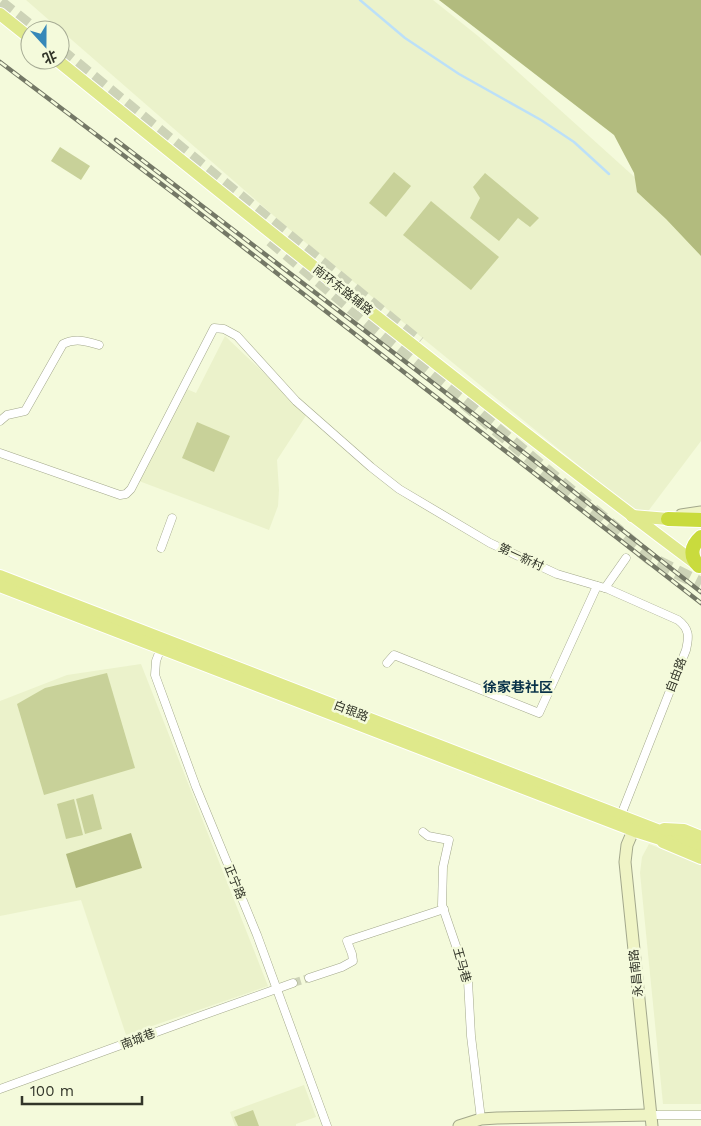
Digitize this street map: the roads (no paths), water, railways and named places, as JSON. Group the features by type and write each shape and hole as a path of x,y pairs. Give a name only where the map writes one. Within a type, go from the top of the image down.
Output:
{"highway":[{"path":"668,519 701,520"},
{"path":"700,567 693,560 692,553 695,543 701,537"}],"main road":[{"path":"0,14 20,30"},
{"name":"南环东路辅路","path":"69,70 475,395 700,567"},
{"path":"632,516 668,519"},
{"name":"白银路","path":"0,576 163,643 653,833 685,844 701,847"},
{"name":"白银路","path":"0,586 163,643 621,815 636,826"},
{"path":"653,833 684,830 701,837"},
{"path":"653,833 701,858"},
{"name":"白银路","path":"685,844 701,853"}],"street":[{"name":"第一新村","path":"0,453 120,495 126,494 131,490 214,328 224,329 237,336 296,400 371,467 399,489 490,543 557,574 601,587"},
{"path":"0,421 7,415 25,411 63,344 70,340 85,341 99,345"},
{"path":"668,519 684,514 701,512"},
{"path":"161,548 172,518"},
{"path":"387,663 394,655 539,714 601,587 626,558"},
{"name":"自由路","path":"601,587 678,620 684,624 689,635 686,650 621,815"},
{"name":"正宁路","path":"163,643 156,661 156,675 196,787 277,988 326,1126"},
{"name":"永昌南路","path":"636,826 628,846 625,862 651,1120"},
{"name":"王马巷","path":"423,832 428,836 449,840 443,867 442,905 468,981 471,1036 481,1120"},
{"path":"309,978 342,967 353,961 347,942 444,909"},
{"name":"南城巷","path":"0,1089 293,983"},
{"path":"460,1126 481,1120 651,1120 701,1115"}],"waterway":[{"path":"360,0 405,38 459,74 541,120 574,142 609,174"}],"tunnel":[{"path":"0,3 21,20"},
{"path":"70,59 419,343"},
{"path":"271,240 651,559 701,584"},
{"path":"293,983 309,978"}],"railway":[{"path":"0,62 180,198 701,603"},
{"path":"116,140 531,458 701,592"}],"district":[{"name":"徐家巷社区","path":"518,687"}]}
